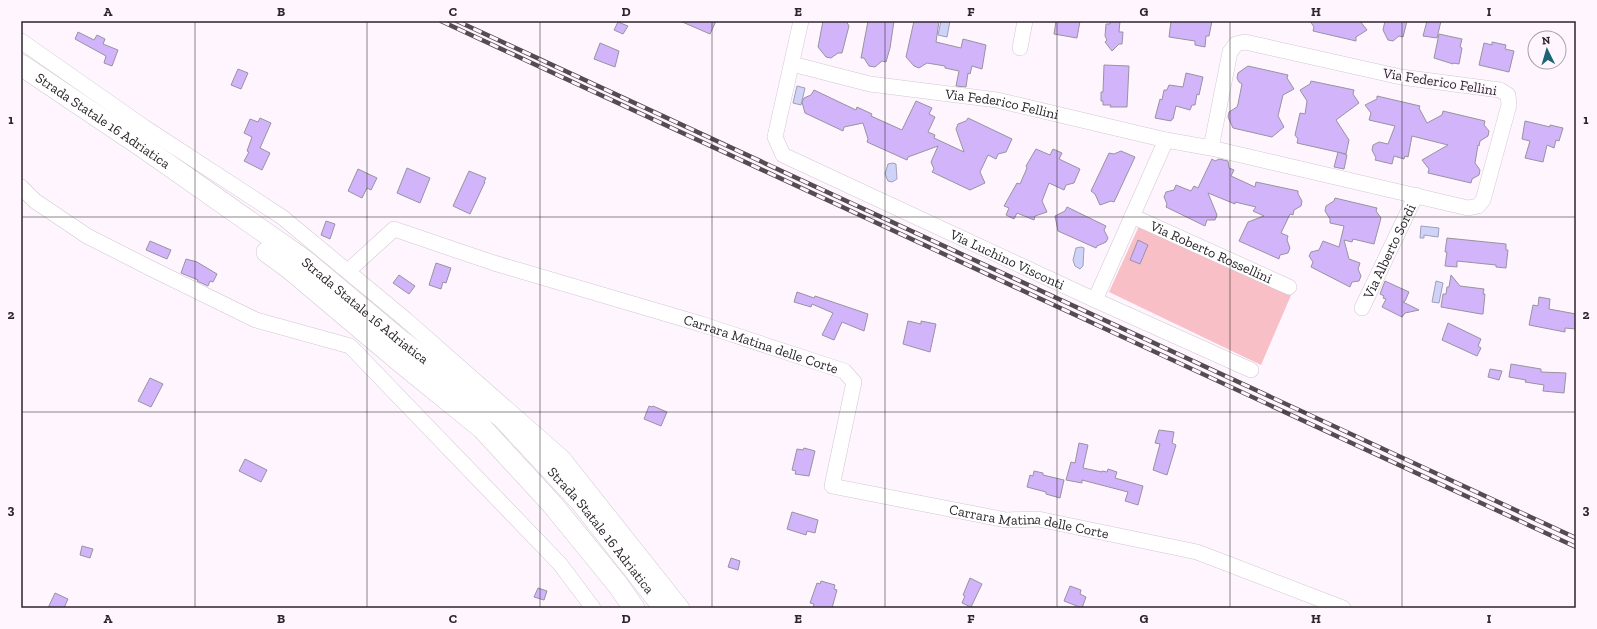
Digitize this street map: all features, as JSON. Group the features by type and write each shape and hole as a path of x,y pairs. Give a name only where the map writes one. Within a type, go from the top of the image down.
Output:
{"highway":[{"name":"Strada Statale 16 Adriatica","path":"21,65 143,147 304,260 401,341 502,417 581,502 664,608"},
{"name":"Strada Statale 16 Adriatica","path":"21,82 135,158 289,268 482,428 552,504 618,585 634,608"}],"street":[{"path":"792,64 801,21"},
{"path":"1020,48 1024,21"},
{"path":"21,41 144,127 282,217 411,324 563,458 682,608"},
{"name":"Via Federico Fellini","path":"792,64 870,84 996,100 1468,208 1478,206 1484,200 1509,105 1508,95 1500,90 1401,77 1245,42 1236,44 1230,52 1211,148"},
{"name":"Via Luchino Visconti","path":"792,64 775,137 783,155 1095,300 1251,370"},
{"name":"Via Roberto Rossellini","path":"1095,300 1166,140"},
{"path":"21,187 35,201 86,236 256,320 350,346 560,564 593,608"},
{"name":"Via Alberto Sordi","path":"1362,308 1416,195"},
{"name":"Via Roberto Rossellini","path":"1132,216 1289,287"},
{"name":"Carrara Matina delle Corte","path":"348,271 394,229 494,263 701,324 844,371 854,382 832,486 1006,520 1038,519 1197,552 1343,608"}],"shaded area":[{"path":"1139,226 1292,293 1261,365 1109,292"}],"water":[{"path":"941,21 950,21 947,37 938,35"},
{"path":"797,86 805,88 801,105 793,103"},
{"path":"888,164 896,164 897,179 892,182 888,181 885,174"},
{"path":"1421,226 1439,228 1438,237 1424,235 1424,238 1420,238"},
{"path":"1076,248 1084,248 1083,266 1080,269 1075,266 1073,260"},
{"path":"1436,281 1443,283 1439,303 1432,302"}],"building":[{"path":"680,21 716,21 710,34"},
{"path":"823,21 846,21 849,26 842,53 838,53 831,58 826,57 818,47"},
{"path":"868,21 894,21 890,48 886,62 882,61 875,67 869,66 864,58 861,58"},
{"path":"914,21 939,21 936,42 961,48 963,39 986,45 982,69 972,66 970,74 968,73 966,87 956,86 959,71 945,68 945,66 927,63 919,68 914,66 906,57"},
{"path":"1056,21 1080,21 1077,38 1054,34"},
{"path":"1110,21 1120,21 1119,32 1123,32 1122,44 1119,44 1112,51 1105,42 1107,40 1105,36 1106,24 1110,24"},
{"path":"1171,21 1212,21 1209,36 1206,36 1205,47 1195,45 1195,41 1169,37"},
{"path":"1310,21 1360,21 1367,30 1356,37 1356,41 1313,31 1314,27"},
{"path":"1385,21 1407,21 1403,37 1399,36 1393,41 1388,40 1383,30"},
{"path":"1427,21 1441,21 1437,38 1423,36"},
{"path":"618,22 628,26 623,34 614,30"},
{"path":"78,32 94,40 97,35 105,39 103,44 118,50 112,66 104,63 106,56 75,39"},
{"path":"1439,34 1462,39 1459,64 1453,64 1434,58"},
{"path":"1492,42 1506,45 1505,49 1514,51 1509,72 1479,65 1484,43 1492,45"},
{"path":"600,43 619,51 615,67 594,59"},
{"path":"1104,65 1129,66 1127,107 1110,107 1111,105 1103,105 1103,101 1101,101 1101,92 1103,92"},
{"path":"1248,66 1288,75 1287,78 1294,89 1283,95 1278,116 1284,127 1272,137 1233,128 1228,117 1229,112 1237,107 1238,104 1242,84 1237,78 1238,73"},
{"path":"238,69 248,73 241,89 231,85"},
{"path":"1186,73 1203,77 1195,105 1192,105 1190,110 1176,106 1173,119 1171,121 1155,118 1164,90 1167,90 1169,85 1183,87"},
{"path":"1311,81 1354,90 1353,94 1359,103 1336,120 1349,140 1346,154 1297,143 1298,139 1295,135 1300,113 1305,114 1307,101 1300,90 1310,84"},
{"path":"814,90 856,110 857,107 872,114 871,116 902,130 916,101 932,108 929,114 935,117 928,132 935,135 934,138 964,152 956,129 958,124 966,121 968,118 1012,139 1006,152 998,154 996,159 988,155 980,172 985,183 970,190 932,172 934,169 931,162 938,146 908,157 907,160 867,142 868,139 863,123 844,127 843,131 805,113 802,102 804,98 811,95"},
{"path":"1377,96 1420,106 1419,108 1427,123 1442,115 1443,111 1485,121 1484,125 1489,131 1488,136 1480,141 1479,146 1478,145 1475,163 1480,170 1479,175 1472,179 1471,183 1428,173 1429,169 1422,160 1448,145 1412,136 1408,157 1405,156 1404,159 1394,156 1392,164 1375,160 1376,158 1372,150 1373,145 1379,142 1388,144 1395,126 1369,120 1371,113 1365,105 1377,99"},
{"path":"260,118 271,123 260,148 270,153 262,170 244,161 249,152 247,151 252,137 244,133 250,119 258,122"},
{"path":"1525,121 1550,127 1550,125 1563,128 1559,141 1556,140 1554,148 1547,145 1543,162 1525,158 1530,141 1522,139"},
{"path":"1036,149 1050,155 1053,149 1062,153 1059,159 1080,169 1074,183 1066,185 1064,190 1049,183 1042,201 1047,212 1035,216 1034,220 1017,213 1014,219 1006,215 1009,208 1004,206 1017,183 1020,184 1027,168 1026,166"},
{"path":"1121,151 1135,157 1114,202 1111,201 1100,205 1095,194 1091,191 1109,153 1114,154"},
{"path":"1338,152 1347,155 1344,169 1334,167"},
{"path":"1212,159 1215,161 1219,159 1228,161 1229,168 1234,170 1231,176 1255,187 1256,182 1298,191 1302,201 1301,206 1294,210 1293,215 1290,214 1281,233 1288,236 1287,240 1290,248 1288,253 1280,255 1279,259 1239,241 1248,222 1264,216 1253,211 1256,207 1235,202 1235,204 1208,193 1217,215 1215,220 1207,220 1205,226 1166,207 1167,204 1164,197 1166,192 1174,190 1176,185 1191,191 1194,186 1198,188"},
{"path":"407,168 430,178 420,203 397,193"},
{"path":"358,169 377,178 371,190 367,188 362,198 348,191"},
{"path":"469,171 486,178 470,214 453,206"},
{"path":"1335,198 1377,208 1376,211 1381,218 1374,244 1353,239 1352,242 1344,240 1349,259 1360,263 1358,269 1361,276 1359,281 1352,282 1350,287 1311,267 1313,262 1309,256 1311,252 1319,250 1323,241 1339,247 1344,226 1330,223 1330,219 1325,211 1326,206 1334,201"},
{"path":"1067,207 1106,226 1104,230 1108,238 1106,242 1097,246 1096,248 1058,231 1055,216 1065,211"},
{"path":"326,221 335,224 330,239 321,235"},
{"path":"1447,238 1506,244 1506,250 1508,250 1506,268 1496,267 1496,265 1457,261 1457,267 1445,266"},
{"path":"1138,240 1148,245 1140,264 1130,260"},
{"path":"150,241 171,250 167,259 146,250"},
{"path":"186,259 197,262 217,274 213,282 210,281 208,286 181,273"},
{"path":"436,263 451,268 446,283 443,282 441,289 429,285"},
{"path":"399,275 415,286 409,294 393,283"},
{"path":"1451,275 1460,286 1484,289 1483,314 1441,307 1443,294 1446,294 1447,287 1449,287"},
{"path":"1385,281 1409,292 1405,301 1403,302 1419,310 1405,313 1402,317 1382,307 1386,299 1380,294"},
{"path":"797,292 814,298 815,296 868,314 864,331 842,322 834,340 822,335 833,313 812,304 811,307 794,302"},
{"path":"1539,297 1550,299 1549,309 1576,314 1576,329 1565,328 1565,332 1529,325 1533,305 1538,306"},
{"path":"908,321 921,324 921,321 936,324 930,352 903,344"},
{"path":"1448,323 1481,339 1478,346 1481,348 1477,356 1442,340"},
{"path":"1511,364 1541,369 1541,372 1566,373 1564,393 1543,391 1544,385 1525,382 1526,380 1509,377"},
{"path":"1490,369 1502,371 1499,380 1488,377"},
{"path":"150,378 163,384 151,407 138,401"},
{"path":"649,406 653,406 667,412 661,426 644,419"},
{"path":"1159,430 1174,432 1172,443 1176,445 1167,475 1153,470 1160,444 1155,443"},
{"path":"1079,443 1088,445 1083,468 1102,472 1107,472 1108,469 1117,472 1115,478 1143,486 1138,505 1125,501 1128,492 1082,480 1082,483 1066,480 1071,462 1075,463"},
{"path":"804,448 815,451 809,476 795,474 796,471 792,470 797,449 803,450"},
{"path":"245,459 267,470 261,482 239,471"},
{"path":"1034,471 1043,473 1043,475 1064,480 1060,498 1046,494 1046,492 1027,487 1030,475 1033,476"},
{"path":"792,512 818,520 815,533 807,531 806,535 787,529"},
{"path":"82,546 93,549 90,558 80,555"},
{"path":"731,558 740,561 738,570 728,567"},
{"path":"970,578 982,584 971,607 962,603 965,596 963,595"},
{"path":"821,581 835,585 834,589 837,590 832,608 813,608 814,604 810,603 817,583 820,584"},
{"path":"1070,586 1081,590 1080,594 1086,597 1082,608 1064,601"},
{"path":"538,588 547,591 544,600 534,597"},
{"path":"55,593 68,599 64,608 48,608"}],"railway":[{"path":"441,21 1576,547"},
{"path":"457,21 1576,538"}]}
